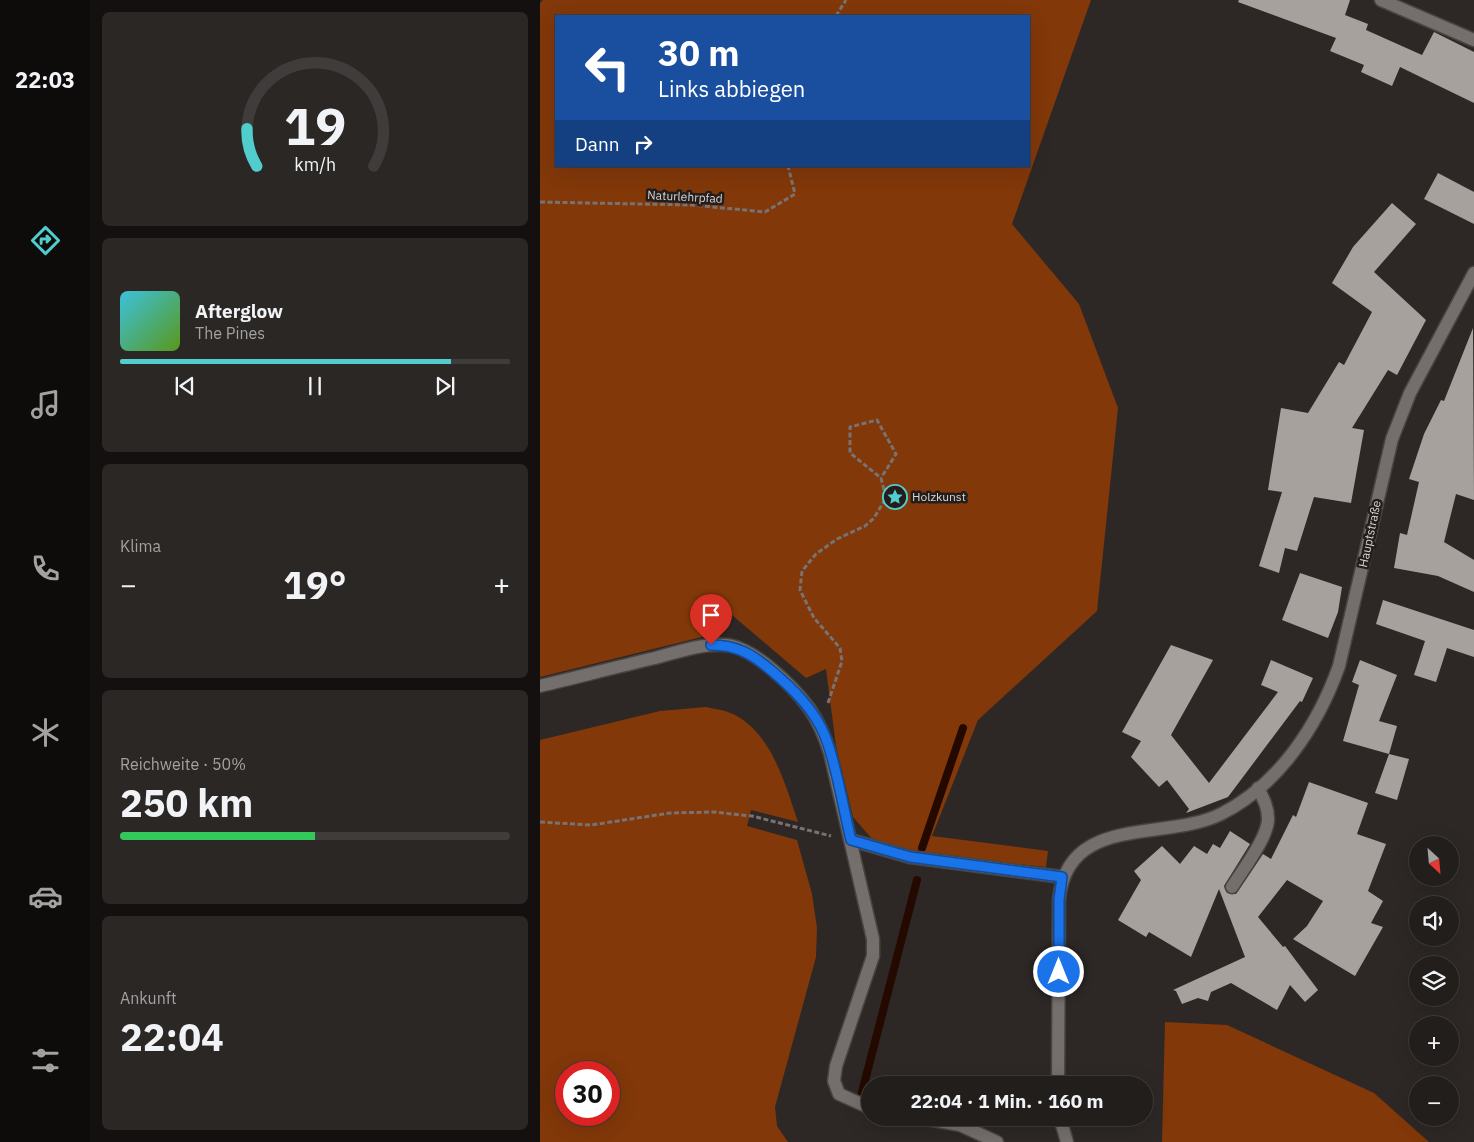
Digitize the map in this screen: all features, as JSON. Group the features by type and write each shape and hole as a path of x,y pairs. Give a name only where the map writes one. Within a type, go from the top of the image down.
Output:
{"street":[{"path":"1381,0 1474,40"},
{"name":"Hauptstraße","path":"1062,877 1088,846 1102,840 1131,832 1189,826 1206,821 1236,805 1258,788 1285,761 1310,729 1330,690 1348,633 1392,439 1410,393 1474,273"},
{"path":"540,686 676,652 711,645 727,645 746,651 795,691 817,720 825,736 871,923 873,956 836,1066 834,1081 839,1094 861,1104"},
{"path":"1232,887 1265,834 1269,820 1267,806 1258,788"},
{"path":"851,840 910,857 1062,877 1059,900 1058,1076"},
{"path":"962,1126 997,1142"},
{"path":"1062,1126 1067,1142"}],"path":[{"path":"837,15 846,0"},
{"name":"Naturlehrpfad","path":"540,202 692,205 765,212 795,194 788,167"},
{"path":"817,720 827,706 842,661 840,648 814,618 800,590 802,571 816,554 836,539 865,526 874,518 886,498 880,478 850,453 850,427 877,420 896,454 880,478"},
{"path":"540,822 591,825 670,813 713,812 752,816 851,840"}],"shaded area":[{"path":"543,0 1091,0 1012,224 1079,304 1118,408 1097,611 978,720 932,836 1048,851 1046,867 913,853 873,840 853,817 836,746 826,669 806,678 732,615 722,632 540,677 540,3"},
{"path":"706,707 733,714 758,734 767,747 782,776 798,822 751,810 747,826 797,840 812,894 817,928 816,957 775,1107 777,1126 788,1142 540,1142 540,740 660,711"},
{"path":"1165,1022 1227,1025 1374,1093 1429,1142 1162,1142"}],"building":[{"path":"1239,0 1350,0 1345,15 1368,24 1366,30 1422,55 1434,32 1474,52 1474,103 1400,67 1392,86 1361,72 1364,65 1330,51 1336,38 1238,2"},
{"path":"1438,173 1474,192 1474,224 1424,199"},
{"path":"1392,203 1416,224 1374,272 1426,320 1397,375 1388,370 1352,428 1364,430 1351,503 1314,497 1297,551 1285,548 1279,573 1259,566 1282,492 1268,490 1281,408 1308,413 1339,362 1344,365 1372,312 1332,283 1353,247"},
{"path":"1473,328 1474,500 1456,494 1444,542 1474,560 1474,592 1438,576 1394,568 1400,533 1407,535 1419,482 1409,479 1424,434 1441,400 1444,401"},
{"path":"1300,573 1342,587 1338,612 1328,638 1282,620"},
{"path":"1383,600 1474,630 1474,657 1447,648 1436,682 1414,675 1425,641 1376,624"},
{"path":"1171,645 1213,660 1171,735 1209,783 1278,692 1261,685 1271,660 1313,678 1302,702 1300,701 1228,797 1186,813 1189,809 1167,780 1159,787 1131,757 1141,741 1122,732"},
{"path":"1360,660 1397,675 1379,721 1397,726 1389,754 1343,741 1359,685 1352,682"},
{"path":"1389,754 1409,759 1397,800 1375,793"},
{"path":"1309,782 1368,803 1357,834 1386,844 1368,891 1383,901 1371,923 1383,927 1355,976 1293,939 1307,926 1323,901 1287,880 1258,917 1283,947 1285,946 1318,990 1305,1002 1290,985 1277,1010 1231,983 1211,992 1208,1001 1198,998 1182,1004 1176,991 1173,990 1245,957 1219,889 1191,957 1149,932 1146,937 1118,920 1141,880 1134,871 1162,846 1180,864 1194,846 1207,854 1213,844 1220,848 1230,831 1250,844 1224,886 1227,893 1236,894 1263,854 1271,859 1293,815 1296,817"}],"waterway":[{"path":"922,848 963,728"},
{"path":"866,1076 917,880"}],"place":[{"name":"Holzkunst","path":"895,497"}],"route":[{"path":"711,645 727,645 746,651 795,691 809,708 825,736 851,840 910,857 1062,877 1059,900 1059,972"}]}
